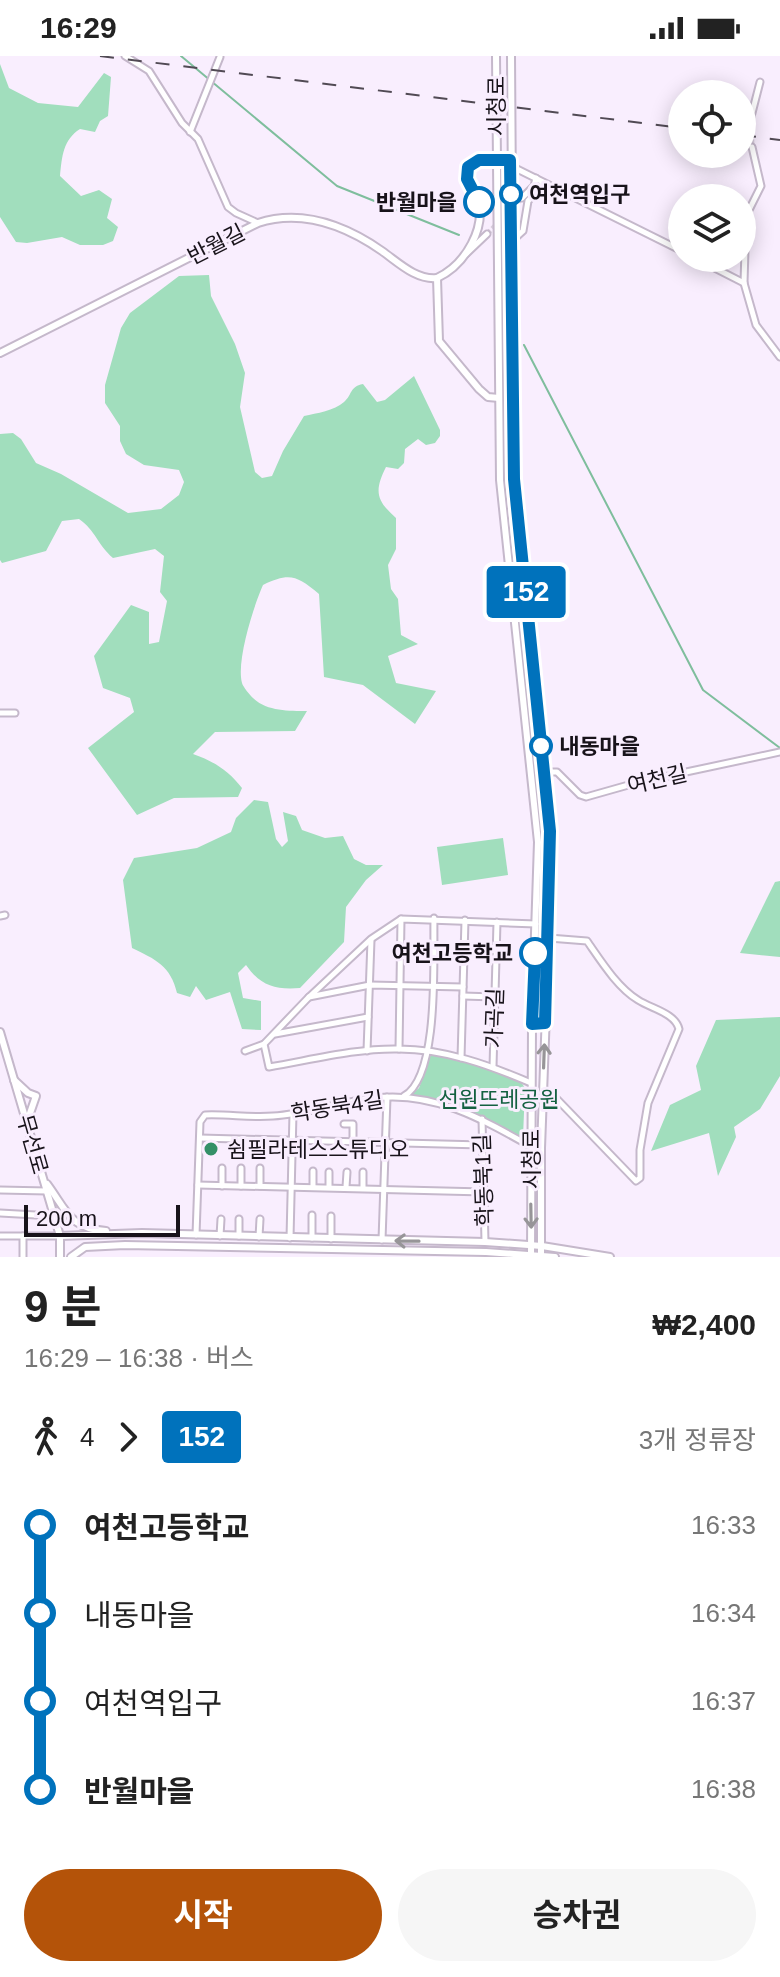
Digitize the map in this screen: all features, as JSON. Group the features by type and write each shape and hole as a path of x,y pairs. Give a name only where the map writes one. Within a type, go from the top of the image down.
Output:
{"street":[{"path":"125,56 149,71 182,123 198,139 229,208 258,223"},
{"name":"시청로","path":"496,56 500,480 538,842 531,1083 531,1256"},
{"name":"시청로","path":"511,56 514,479 550,831 542,1093 541,1256"},
{"path":"190,132 220,57"},
{"path":"756,98 760,82"},
{"path":"465,254 476,234 480,218 477,196 466,173 475,162 510,163 668,244"},
{"path":"756,163 761,184 746,216 744,283 756,325 780,357"},
{"path":"522,198 534,186 536,178"},
{"path":"511,242 523,231 528,201 544,182"},
{"name":"반월길","path":"0,353 258,223 294,218 329,224 366,241 424,278"},
{"path":"424,278 437,278 454,267 487,234"},
{"path":"722,272 744,283"},
{"path":"424,278 434,286 436,294"},
{"path":"437,278 439,341 485,395 499,398"},
{"path":"0,713 15,713"},
{"name":"여천길","path":"544,772 557,772 580,795 586,797 639,782 780,752"},
{"path":"532,773 544,772"},
{"path":"403,1097 417,1086 430,1051 434,918"},
{"path":"245,1051 264,1044 371,939 401,919 537,924"},
{"path":"399,1049 401,919"},
{"name":"가곡길","path":"461,1058 465,920"},
{"name":"가곡길","path":"493,1067 497,922"},
{"path":"542,1093 554,1096 636,1181 640,1178 640,1150 648,1103 679,1027 673,1018 635,999 605,967 587,941 549,938"},
{"path":"367,1051 371,939"},
{"path":"308,998 370,985 463,987"},
{"path":"463,996 495,997"},
{"path":"274,1034 368,1017"},
{"path":"532,1024 545,1023"},
{"name":"무선로","path":"0,1032 3,1056 14,1079 60,1236 60,1257"},
{"name":"가곡길","path":"264,1044 269,1067 367,1051 399,1049 430,1051 461,1058 531,1083"},
{"path":"14,1079 28,1093 36,1096 27,1123"},
{"path":"382,1240 387,1097"},
{"name":"학동북4길","path":"482,1145 200,1138 201,1120 207,1115 272,1116 403,1097 439,1103 482,1118 530,1146"},
{"path":"290,1238 293,1113"},
{"name":"학동북1길","path":"482,1118 485,1242"},
{"path":"344,1124 353,1124 353,1142"},
{"path":"195,1247 200,1138"},
{"path":"222,1168 222,1186"},
{"path":"241,1168 241,1186"},
{"path":"260,1168 260,1186"},
{"path":"313,1171 313,1187"},
{"path":"329,1172 329,1187"},
{"path":"346,1187 347,1172"},
{"path":"363,1172 363,1188"},
{"path":"43,1179 64,1211 78,1225 95,1230 485,1242 542,1246 610,1257"},
{"path":"198,1185 484,1192"},
{"path":"0,1190 47,1191"},
{"path":"0,1213 54,1216"},
{"path":"312,1215 312,1238"},
{"path":"331,1216 331,1239"},
{"path":"220,1236 221,1219"},
{"path":"239,1219 239,1236"},
{"path":"259,1237 260,1219"},
{"path":"0,1236 142,1233"},
{"path":"23,1236 23,1257"},
{"path":"71,1257 80,1249 99,1246 555,1257"}],"green space":[{"path":"0,64 9,88 38,103 78,107 104,73 111,77 108,116 100,121 95,132 80,129 70,138 63,155 60,176 81,196 99,190 112,199 107,218 118,227 113,241 103,245 80,245 62,237 16,242 0,217"},
{"path":"209,275 211,296 235,344 245,373 240,407 255,472 262,478 272,476 304,416 335,408 355,387 363,384 377,402 385,400 414,376 440,436 435,443 426,445 418,439 405,449 404,463 398,469 386,467 380,483 381,500 396,518 396,549 388,565 391,589 398,599 401,635 418,644 388,656 396,683 436,691 415,724 363,685 324,677 319,594 293,578 272,581 263,585 251,619 241,661 242,683 253,698 264,706 307,711 295,731 215,732 193,754 226,771 242,788 238,797 174,798 137,815 88,748 134,712 130,698 103,688 94,656 131,605 149,612 149,644 159,642 167,601 160,592 164,556 155,549 113,558 79,519 62,521 46,551 2,563 0,434 13,433 21,439 36,463 128,513 161,509 179,495 184,482 179,470 144,465 126,454 120,441 120,426 105,403 105,385 121,328 130,313 179,276"},
{"path":"254,800 268,802 276,839 282,847 288,841 283,812 296,816 302,830 325,838 343,836 354,859 366,865 383,865 366,880 346,907 344,942 300,988 268,985 246,965 238,973 243,998 261,1001 261,1030 242,1029 230,992 206,1000 196,986 190,997 177,993 166,970 155,960 132,948 123,880 134,858 197,848 231,832 236,818"},
{"path":"503,838 508,875 442,885 437,847"},
{"path":"780,881 780,957 740,953 775,882"},
{"path":"780,1017 780,1076 760,1109 734,1127 736,1137 718,1176 709,1133 651,1151 670,1105 701,1090 696,1066 716,1020"},
{"name":"선원뜨레공원","path":"431,1054 470,1063 521,1082 525,1088 523,1137 452,1104 409,1096 419,1088"}],"waterway":[{"path":"181,56 337,186 459,235"},
{"path":"524,345 703,690 780,748"}],"tunnel":[{"path":"487,234 522,198"}],"railway":[{"path":"100,56 668,126"},
{"path":"756,137 780,140"}],"bus line":[{"name":"152","path":"479,202 465,175 470,164 479,160 510,160 514,479 550,831 545,1023 532,1024 535,953"}],"place":[{"name":"여천역입구","path":"511,194"},
{"name":"반월마을","path":"479,202"},
{"name":"내동마을","path":"541,746"},
{"name":"여천고등학교","path":"535,953"},
{"name":"쉼필라테스스튜디오","path":"211,1149"}]}
